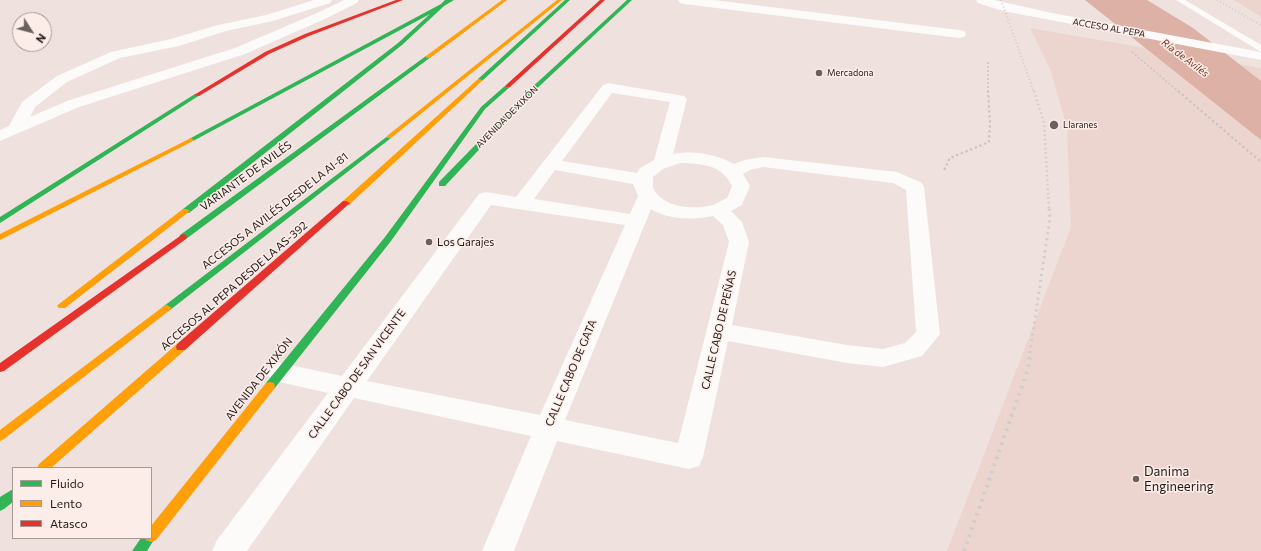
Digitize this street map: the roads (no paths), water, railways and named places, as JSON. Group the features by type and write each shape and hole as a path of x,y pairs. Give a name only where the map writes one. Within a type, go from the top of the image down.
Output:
{"main road":[{"path":"0,221 225,78 267,53 307,35 402,0"},
{"path":"55,312 260,156 400,44 448,0"},
{"path":"0,237 233,119 452,0"},
{"name":"VARIANTE DE AVILÉS","path":"0,368 267,176 505,0"},
{"path":"518,33 553,0"},
{"name":"ACCESOS A AVILÉS DESDE LA AI-81","path":"0,436 353,166 560,0"},
{"name":"AVENIDA DE XIXÓN","path":"152,534 280,372 388,239 483,108 603,0"},
{"name":"AVENIDA DE XIXÓN","path":"388,239 530,92 630,0"},
{"name":"ACCESOS AL PEPA DESDE LA AS-392","path":"439,120 559,20 572,2"},
{"name":"ACCESOS AL PEPA DESDE LA AS-392","path":"44,467 219,315 572,2"},
{"path":"0,505 12,495"},
{"name":"AVENIDA DE XIXÓN","path":"139,551 148,539"}],"street":[{"path":"16,129 28,105 62,79 116,55 174,43 223,28 269,18 326,0"},
{"path":"0,136 73,104 240,51 309,22 352,0"},
{"path":"684,0 803,10 959,34"},
{"name":"ACCESO AL PEPA","path":"982,0 1003,7 1052,18 1261,56"},
{"path":"637,221 521,203 608,88 679,98 662,162"},
{"path":"680,158 697,158 717,163 733,172 741,186 735,201 717,210 688,213 662,207 645,188 643,176 662,162 680,158"},
{"path":"719,331 847,354 883,358 913,350 928,334 915,187 897,178 763,162 745,165 733,172"},
{"path":"550,164 645,188"},
{"name":"CALLE CABO DE GATA","path":"498,551 548,428 637,221 645,188"},
{"name":"CALLE CABO DE SAN VICENTE","path":"228,551 486,198 521,203"},
{"name":"CALLE CABO DE PEÑAS","path":"548,428 689,457 739,242 732,222 717,210"},
{"path":"280,372 548,428"}],"lane":[{"path":"1180,0 1261,49"}],"water":[{"name":"Ría de Avilés","path":"1085,0 1147,0 1193,28 1261,81 1261,140"}],"railway":[{"path":"1001,0 1034,92"},
{"path":"1217,0 1261,25"},
{"path":"1034,91 1044,123 1049,209"},
{"path":"1029,359 1050,218 1049,208"},
{"path":"964,551 1028,369 1030,358"}],"place":[{"name":"Mercadona","path":"819,73"},
{"name":"Llaranes","path":"1054,125"},
{"name":"Los Garajes","path":"429,242"},
{"name":"Danima Engineering","path":"1136,479"}]}
